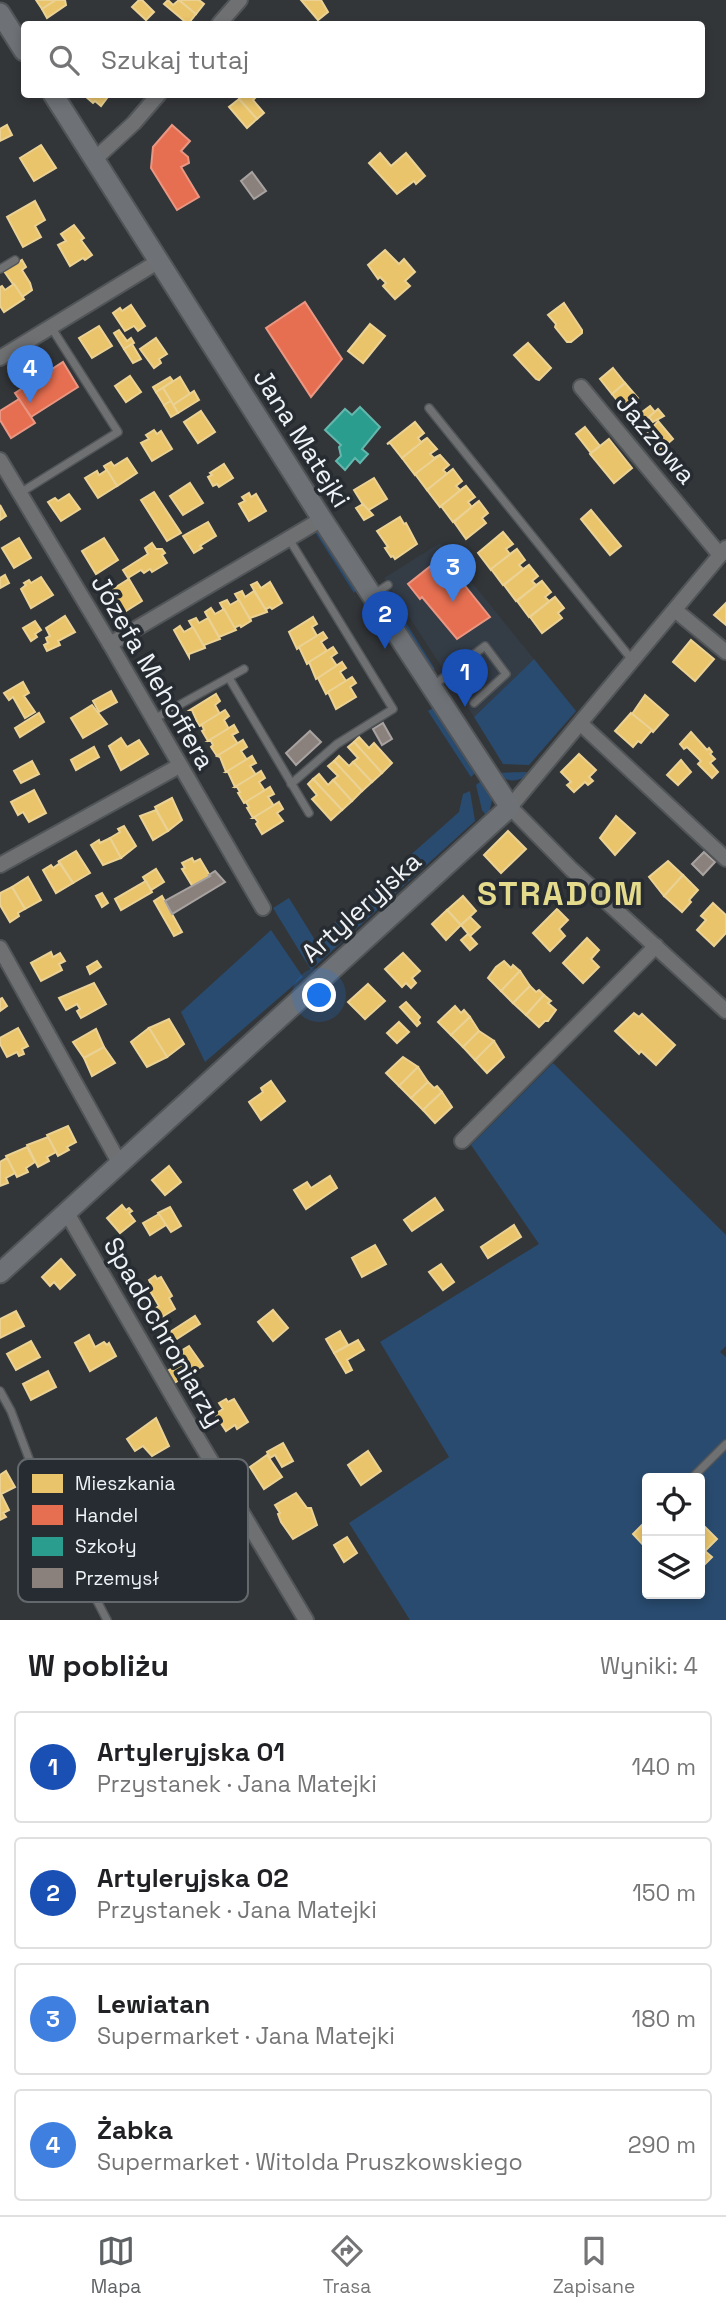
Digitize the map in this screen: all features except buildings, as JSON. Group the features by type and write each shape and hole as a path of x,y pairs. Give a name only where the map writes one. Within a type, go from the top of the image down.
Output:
{"street":[{"path":"222,21 240,0"},
{"path":"0,13 21,46"},
{"name":"Jana Matejki","path":"56,98 322,519 380,590 432,687 510,807"},
{"path":"95,159 134,123 156,98"},
{"path":"0,358 159,261"},
{"name":"Jazzowa","path":"581,387 723,552"},
{"name":"Józefa Mehoffera","path":"0,460 263,908"},
{"path":"110,644 322,519"},
{"name":"Artyleryjska","path":"0,1273 510,807 723,552"},
{"path":"675,610 726,652"},
{"path":"581,724 726,859"},
{"path":"0,865 179,766"},
{"path":"510,807 571,869 726,1011"},
{"path":"462,1141 656,946"},
{"path":"0,948 120,1164"},
{"name":"Spadochroniarzy","path":"67,1213 210,1459"},
{"name":"Spadochroniarzy","path":"248,1523 306,1620"}],"lane":[{"path":"0,270 15,260"},
{"path":"20,494 118,432 51,327"},
{"path":"429,408 633,661"},
{"path":"288,539 394,709 337,744 291,784"},
{"path":"432,687 485,646 506,674 474,703"},
{"path":"153,719 243,669"},
{"path":"229,678 309,813"},
{"path":"0,1391 11,1411 29,1459"},
{"path":"697,1473 726,1444"},
{"path":"98,1602 107,1620"}],"shaded area":[{"path":"318,531 357,588 354,593 315,532"},
{"path":"440,543 534,659 474,717 384,578"},
{"path":"388,594 435,669 431,671 384,597"},
{"path":"534,659 576,711 529,765 503,764 474,717"},
{"path":"433,708 475,773 471,777 428,711"},
{"path":"526,772 529,775 516,780 508,780 495,773"},
{"path":"481,781 492,800 488,818 482,810 476,785"},
{"path":"470,791 475,821 311,970 273,908 289,898 315,940 459,812 463,794"},
{"path":"271,930 303,977 205,1062 181,1012"},
{"path":"553,1063 726,1235 726,1346 720,1352 726,1357 726,1620 410,1620 349,1523 449,1457 380,1342 539,1244 471,1145"}],"place":[{"name":"Żabka","path":"30,403"},
{"name":"Lewiatan","path":"453,602"},
{"name":"Artyleryjska 02","path":"385,649"},
{"name":"Artyleryjska 01","path":"465,707"}],"district":[{"name":"STRADOM","path":"561,894"}]}
